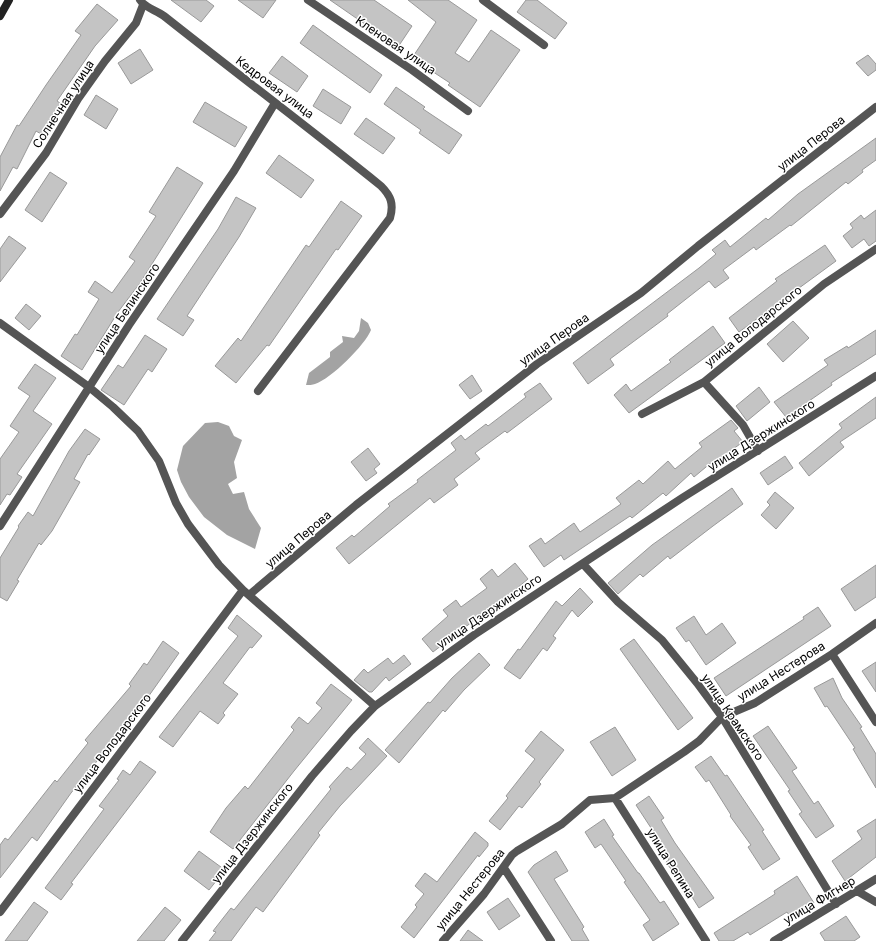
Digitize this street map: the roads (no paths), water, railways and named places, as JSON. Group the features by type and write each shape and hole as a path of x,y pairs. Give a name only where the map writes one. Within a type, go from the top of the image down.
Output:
{"main road":[{"path":"0,16 9,0"}],"street":[{"name":"Кленовая улица","path":"308,0 412,70 468,111"},
{"path":"483,0 544,45"},
{"name":"Кедровая улица","path":"142,3 164,16 295,117 381,186 392,200 390,218 258,391"},
{"name":"Солнечная улица","path":"0,214 46,152 78,100 100,68 136,22 142,3"},
{"name":"улица Белинского","path":"0,526 89,387 234,171 275,103"},
{"name":"улица Перова","path":"246,593 524,373 642,293 698,246 876,107"},
{"name":"улица Володарского","path":"642,414 704,382 824,284 876,250"},
{"path":"0,323 89,387 127,419 150,446 188,524 202,544 246,593 375,706"},
{"name":"улица Дзержинского","path":"182,941 312,776 375,706 474,635 682,498 876,376"},
{"path":"704,382 743,425 758,451"},
{"name":"улица Крамского","path":"583,564 618,602 662,640 697,683 722,717 836,904"},
{"name":"улица Володарского","path":"0,912 246,593"},
{"name":"улица Нестерова","path":"443,941 504,868 512,855 517,851 562,824 590,800 615,798 699,741 722,717 755,703 832,654 876,623"},
{"path":"832,654 876,722"},
{"name":"улица Репина","path":"615,798 706,941"},
{"path":"504,868 551,941"},
{"name":"улица Фигнер","path":"774,941 876,879"},
{"path":"857,891 876,902"}]}
